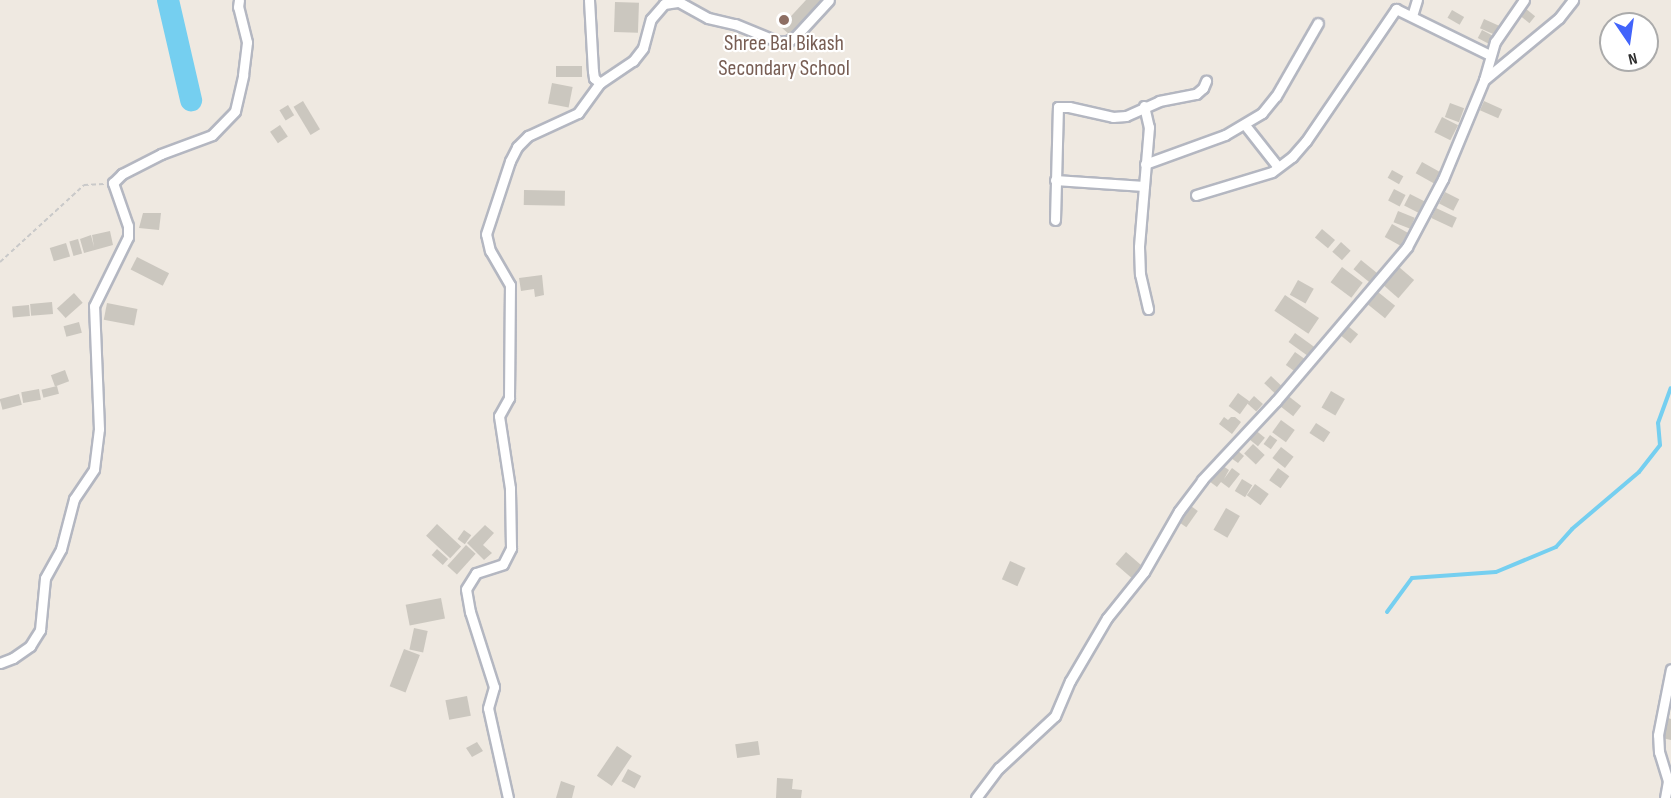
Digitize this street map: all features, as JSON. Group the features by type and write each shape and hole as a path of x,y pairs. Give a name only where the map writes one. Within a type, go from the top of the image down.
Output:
{"street":[{"path":"0,663 13,658 30,646 40,630 45,578 61,549 74,499 88,481 96,462 99,429 94,306 128,237 128,226 113,183 122,174 161,154 212,135 235,111 247,42 238,7 239,0"},
{"path":"589,0 594,78 600,83"},
{"path":"508,798 488,708 494,687 470,612 466,589 476,573 503,564 511,548 510,488 499,416 509,398 510,285 489,251 486,234 517,147 534,133 578,112 600,83 639,55 651,19 664,4 679,2 708,18 735,24 780,42 795,37 830,0"},
{"path":"1412,16 1417,0"},
{"path":"976,798 999,768 1055,716 1070,681 1107,618 1144,572 1179,511 1202,480 1276,401 1407,248 1443,179 1484,80 1495,42 1524,0"},
{"path":"1484,80 1552,24 1573,0"},
{"path":"1196,195 1272,172 1292,157 1306,141 1396,9 1490,55"},
{"path":"1146,165 1225,135 1262,113 1276,96 1318,23"},
{"path":"1055,220 1059,107 1069,107 1113,117 1126,116 1144,106 1196,94 1203,88 1206,81"},
{"path":"1144,106 1149,127 1140,274 1148,309"},
{"path":"1245,125 1278,167"},
{"path":"1055,180 1144,186"},
{"path":"1665,798 1668,781 1659,752 1658,735 1671,669"}],"path":[{"path":"0,262 84,185 113,183"}],"building":[{"path":"806,0 822,0 790,35 781,27"},
{"path":"615,2 639,3 638,33 614,32"},
{"path":"1525,8 1535,16 1529,23 1519,15"},
{"path":"1452,10 1464,17 1460,25 1448,18"},
{"path":"1484,19 1502,27 1498,36 1480,28"},
{"path":"1482,30 1495,37 1491,45 1478,38"},
{"path":"556,66 582,66 582,77 556,77"},
{"path":"552,83 573,87 569,108 548,104"},
{"path":"303,101 320,129 311,135 294,107"},
{"path":"1484,101 1502,109 1498,118 1480,110"},
{"path":"1450,103 1464,108 1459,122 1445,117"},
{"path":"288,105 294,115 286,120 279,110"},
{"path":"1442,117 1458,125 1450,140 1434,132"},
{"path":"280,125 288,137 278,143 270,132"},
{"path":"1422,162 1440,172 1434,184 1416,173"},
{"path":"1392,170 1403,176 1399,184 1388,178"},
{"path":"1394,189 1406,195 1400,206 1388,201"},
{"path":"524,190 565,191 565,206 524,205"},
{"path":"1445,192 1459,199 1453,211 1439,204"},
{"path":"1410,194 1424,201 1418,213 1404,206"},
{"path":"1436,208 1457,218 1452,228 1431,218"},
{"path":"1398,211 1415,218 1410,229 1394,222"},
{"path":"143,213 161,213 159,230 139,228"},
{"path":"1392,224 1408,233 1400,246 1385,237"},
{"path":"1322,229 1335,240 1328,248 1315,237"},
{"path":"110,231 113,245 84,253 80,239 91,235 94,247 92,235"},
{"path":"78,239 82,253 73,256 69,241"},
{"path":"1341,242 1351,251 1342,260 1332,252"},
{"path":"66,243 70,256 54,261 50,248"},
{"path":"137,257 169,273 163,286 131,269"},
{"path":"1361,260 1377,273 1370,283 1353,269"},
{"path":"1342,267 1363,283 1351,298 1331,282"},
{"path":"1399,267 1414,280 1398,298 1383,285"},
{"path":"542,275 544,295 535,297 534,289 521,291 519,278"},
{"path":"1298,280 1314,289 1306,304 1290,295"},
{"path":"1378,292 1395,306 1385,318 1368,304"},
{"path":"74,293 83,303 66,318 57,308"},
{"path":"1285,295 1319,318 1308,334 1274,311"},
{"path":"52,302 53,314 31,316 30,304"},
{"path":"107,303 137,309 134,326 104,320"},
{"path":"29,305 30,316 13,317 12,306"},
{"path":"79,322 82,333 66,337 64,326"},
{"path":"1348,326 1358,334 1351,344 1340,335"},
{"path":"1295,333 1317,349 1310,358 1289,342"},
{"path":"1295,352 1305,359 1296,372 1286,365"},
{"path":"65,370 69,381 55,386 51,375"},
{"path":"1271,376 1283,387 1276,394 1264,383"},
{"path":"57,386 59,394 43,398 41,390"},
{"path":"39,389 41,400 23,403 21,392"},
{"path":"1331,391 1345,399 1335,415 1322,407"},
{"path":"1238,393 1249,401 1240,414 1229,406"},
{"path":"19,394 22,405 3,410 0,399"},
{"path":"1287,395 1301,406 1293,416 1279,405"},
{"path":"1254,396 1263,404 1256,411 1247,403"},
{"path":"1224,417 1228,420 1235,417 1241,422 1232,434 1219,424"},
{"path":"1281,420 1295,430 1286,442 1272,432"},
{"path":"1316,423 1330,432 1324,442 1309,433"},
{"path":"1254,429 1265,438 1258,446 1247,438"},
{"path":"1270,435 1277,440 1271,449 1264,444"},
{"path":"1253,444 1265,455 1256,464 1244,454"},
{"path":"1281,447 1294,457 1285,468 1272,458"},
{"path":"1237,450 1244,456 1238,463 1231,458"},
{"path":"1220,464 1229,470 1224,479 1232,468 1240,474 1229,488 1221,482 1217,487 1209,481"},
{"path":"1278,468 1289,476 1281,488 1269,480"},
{"path":"1242,479 1252,485 1245,497 1235,491"},
{"path":"1255,484 1269,494 1261,505 1247,495"},
{"path":"1188,504 1198,511 1186,527 1177,520"},
{"path":"1226,508 1240,516 1227,538 1214,530"},
{"path":"437,524 461,547 450,558 426,536"},
{"path":"485,525 494,533 483,545 492,553 484,560 467,543"},
{"path":"464,530 471,535 465,544 458,539"},
{"path":"466,545 476,554 457,575 447,566"},
{"path":"437,549 448,559 443,565 432,555"},
{"path":"1126,552 1142,566 1131,578 1116,564"},
{"path":"1010,561 1026,568 1017,586 1002,579"},
{"path":"441,598 445,619 410,625 406,605"},
{"path":"414,628 428,631 423,652 409,650"},
{"path":"404,649 420,655 406,692 390,686"},
{"path":"467,696 471,716 449,720 445,700"},
{"path":"1665,717 1671,719 1671,740 1662,738"},
{"path":"758,741 760,755 737,758 735,744"},
{"path":"477,742 483,751 472,757 466,748"},
{"path":"617,746 632,756 612,786 597,776"},
{"path":"628,769 641,776 635,788 621,781"},
{"path":"777,778 793,779 792,789 802,790 801,798 776,798"},
{"path":"561,781 575,786 572,798 556,798"}],"waterway":[{"path":"168,0 191,100"},
{"path":"1387,612 1412,578 1496,572 1556,547 1572,529 1639,472 1660,445 1658,423 1671,388"}],"place":[{"name":"Shree Bal Bikash Secondary School","path":"784,20"}]}
